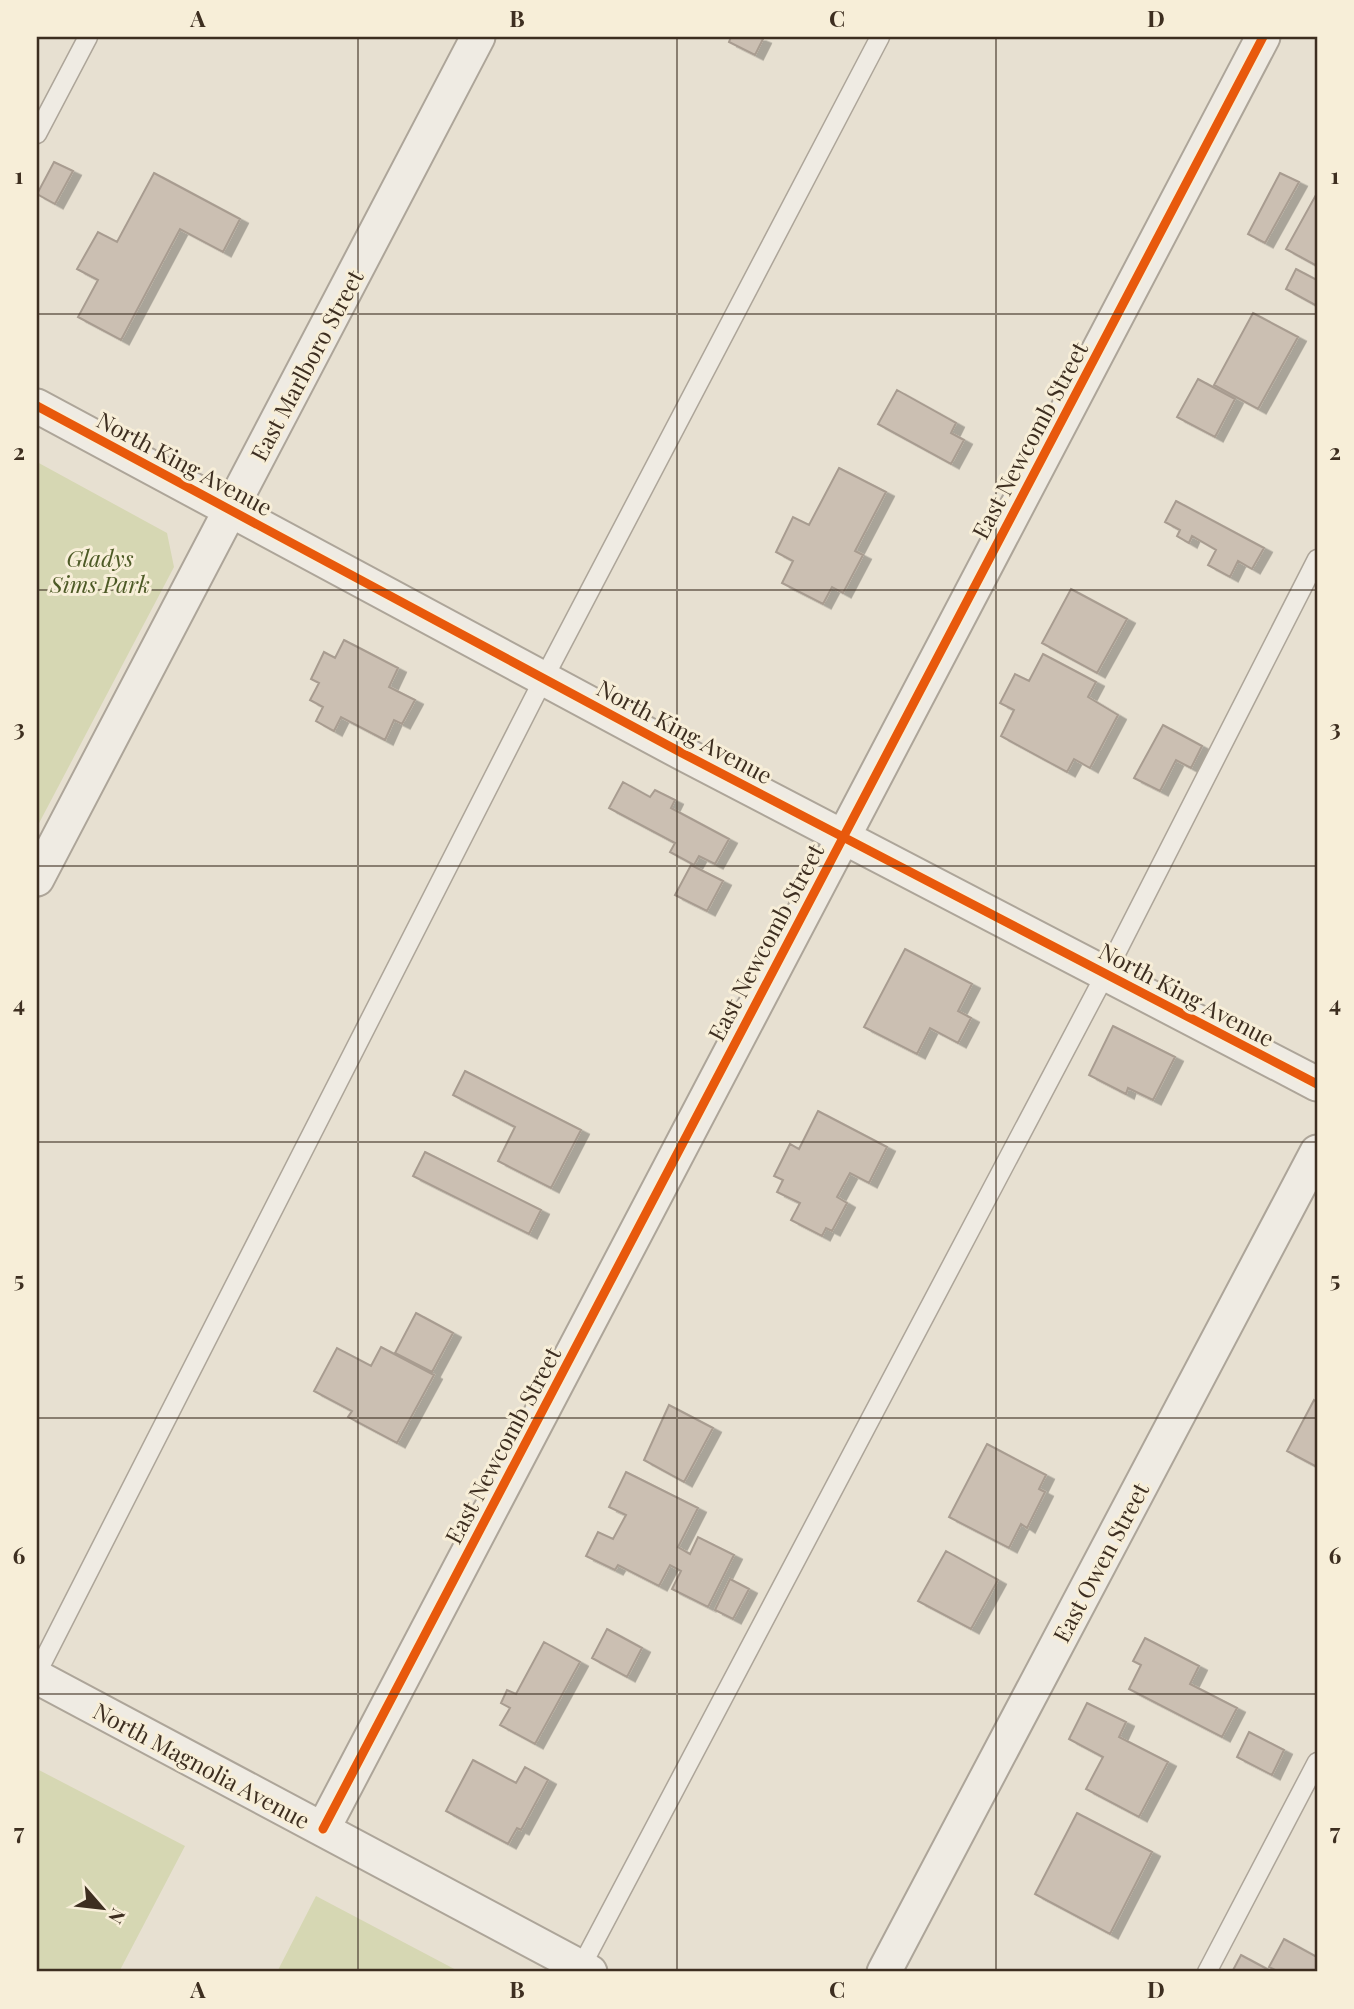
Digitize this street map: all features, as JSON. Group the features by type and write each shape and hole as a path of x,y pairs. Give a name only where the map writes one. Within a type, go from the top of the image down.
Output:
{"street":[{"name":"East Marlboro Street","path":"37,879 478,37"},
{"name":"East Newcomb Street","path":"323,1829 1263,37"},
{"name":"North King Avenue","path":"37,406 544,678 1317,1084"},
{"name":"East Owen Street","path":"884,1972 1317,1152"},
{"name":"North Magnolia Avenue","path":"37,1675 585,1970"}],"lane":[{"path":"37,134 88,37"},
{"path":"37,1675 544,678 880,37"},
{"path":"585,1970 1106,973 1317,559"},
{"path":"1207,1972 1317,1762"}],"green space":[{"name":"Gladys Sims Park","path":"37,462 167,533 174,567 37,827"},
{"path":"37,1769 185,1846 119,1972 37,1972"},
{"path":"316,1896 460,1972 277,1972"}],"building":[{"path":"731,37 763,39 755,55 729,42"},
{"path":"54,162 73,171 55,204 37,194"},
{"path":"154,173 240,219 223,252 180,229 121,340 78,317 98,280 77,269 98,232 117,242"},
{"path":"1280,173 1299,182 1265,243 1248,234"},
{"path":"1317,193 1317,266 1286,249"},
{"path":"1296,269 1317,280 1317,306 1286,289"},
{"path":"1253,313 1298,337 1258,409 1214,385"},
{"path":"1198,379 1235,399 1215,437 1177,417"},
{"path":"897,390 956,423 951,433 964,440 951,464 878,424"},
{"path":"839,468 886,492 855,551 863,555 843,593 832,587 823,604 782,583 793,561 776,552 793,517 809,525"},
{"path":"1176,501 1264,548 1252,569 1238,561 1230,577 1208,565 1216,550 1192,536 1189,543 1177,536 1180,530 1165,522"},
{"path":"1071,589 1127,619 1097,673 1042,643"},
{"path":"344,640 398,668 389,687 415,700 402,724 394,720 385,740 341,717 334,731 316,721 323,707 310,700 319,683 311,679 324,652 335,658"},
{"path":"1043,654 1096,682 1088,697 1118,715 1090,768 1074,759 1067,772 1001,736 1014,710 1000,703 1015,674 1029,681"},
{"path":"1163,725 1202,746 1191,768 1176,760 1160,791 1134,778"},
{"path":"623,782 650,797 655,790 675,800 671,808 729,839 715,864 699,856 694,865 670,852 675,843 609,808"},
{"path":"691,865 723,881 707,911 675,895"},
{"path":"905,949 972,984 958,1011 971,1018 958,1043 930,1028 917,1054 864,1027"},
{"path":"1113,1026 1175,1057 1153,1100 1128,1088 1126,1094 1089,1075"},
{"path":"465,1071 581,1130 551,1188 498,1161 515,1127 453,1095"},
{"path":"818,1111 887,1147 869,1183 850,1173 837,1197 847,1203 832,1231 826,1228 822,1236 791,1220 800,1203 777,1192 783,1180 774,1176 790,1144 799,1149"},
{"path":"425,1152 541,1210 529,1234 413,1176"},
{"path":"416,1313 453,1333 432,1372 395,1353"},
{"path":"381,1347 434,1375 397,1443 348,1417 352,1411 314,1391 337,1348 371,1366"},
{"path":"1314,1400 1317,1402 1317,1467 1287,1451"},
{"path":"669,1405 713,1428 684,1482 644,1460"},
{"path":"987,1444 1046,1475 1039,1489 1045,1492 1027,1528 1021,1524 1009,1548 949,1517"},
{"path":"626,1472 698,1508 678,1547 690,1554 698,1537 734,1555 708,1607 672,1589 681,1571 670,1565 659,1586 618,1565 615,1570 586,1556 598,1532 613,1539 626,1515 609,1507"},
{"path":"946,1551 998,1580 971,1629 918,1601"},
{"path":"730,1579 749,1589 733,1619 715,1610"},
{"path":"607,1629 642,1648 627,1677 592,1658"},
{"path":"1145,1638 1199,1666 1190,1684 1237,1708 1222,1737 1129,1689 1141,1665 1133,1661"},
{"path":"544,1642 580,1662 535,1744 500,1725 510,1708 501,1703 507,1690 516,1694"},
{"path":"1087,1703 1126,1722 1119,1737 1168,1762 1139,1817 1086,1789 1103,1757 1069,1739"},
{"path":"1249,1732 1284,1750 1272,1775 1237,1757"},
{"path":"473,1760 516,1783 525,1767 548,1780 521,1830 517,1828 508,1844 446,1811"},
{"path":"1077,1813 1152,1852 1110,1934 1035,1894"},
{"path":"1284,1939 1317,1957 1317,1972 1279,1972 1269,1967"},
{"path":"1241,1955 1267,1969 1274,1972 1232,1972"}],"cycle path":[{"path":"323,1829 1263,37"},
{"path":"37,406 682,753 1317,1084"}]}
